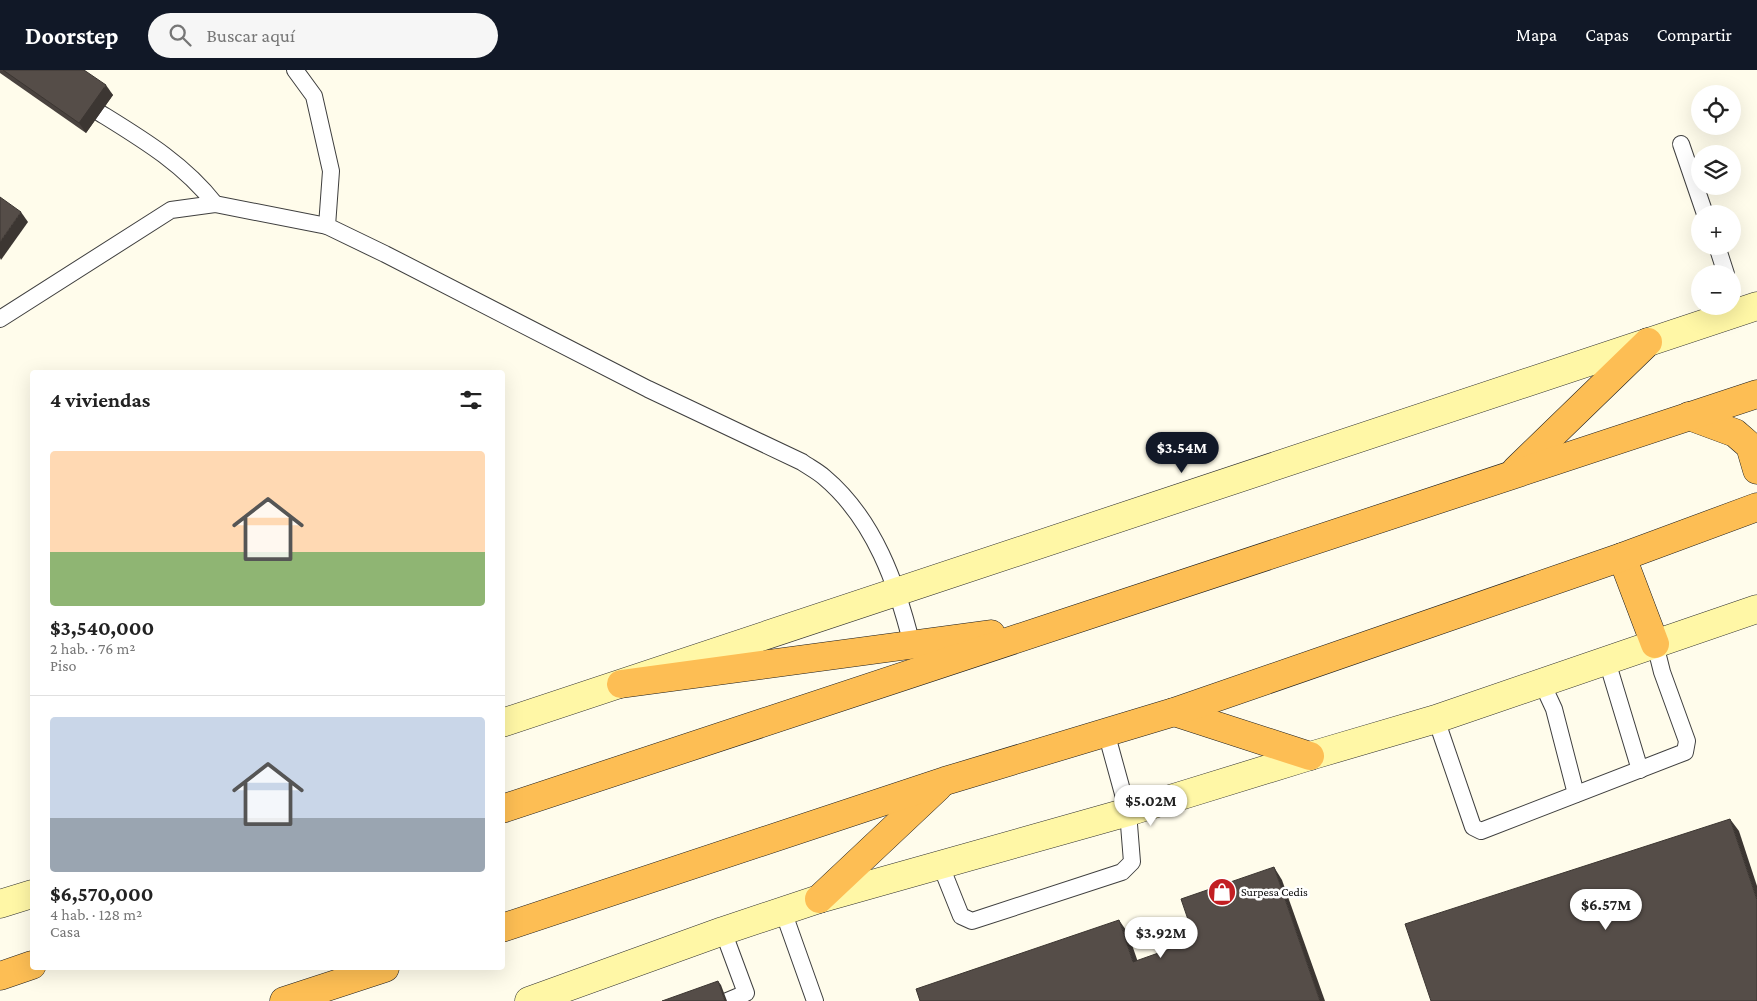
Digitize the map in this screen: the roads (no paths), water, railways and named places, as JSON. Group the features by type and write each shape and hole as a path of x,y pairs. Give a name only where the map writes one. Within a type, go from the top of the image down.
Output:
{"highway":[{"path":"1512,475 1648,342"},
{"path":"505,808 1757,394"},
{"path":"1689,416 1735,433 1750,446 1757,470"},
{"path":"505,927 945,781 1174,712 1622,557 1750,509 1757,479"},
{"path":"1622,557 1655,644"},
{"path":"621,684 1057,626"},
{"path":"1174,712 1310,756"},
{"path":"819,899 945,781"},
{"path":"0,976 30,966"},
{"path":"284,1001 378,970"}],"main road":[{"path":"505,722 1648,342 1742,304"},
{"path":"529,1001 556,996 724,931 819,899 1128,812 1436,719 1757,609"},
{"path":"0,904 30,895"}],"lane":[{"path":"295,70 314,96 331,171 327,226"},
{"path":"100,113 158,150 200,184 215,204"},
{"path":"1681,144 1702,205"},
{"path":"0,319 171,210 215,204 327,226 648,389 802,462 824,478 854,510 871,533 897,591 912,644"},
{"path":"1436,719 1473,827 1481,831 1685,752 1688,741 1662,672 1655,644"},
{"path":"1607,661 1640,770"},
{"path":"1542,683 1554,709 1576,794"},
{"path":"941,866 961,916 972,921 1122,872 1132,862 1128,812 1106,732"},
{"path":"783,911 815,1001"},
{"path":"724,931 746,993 727,1001"}],"place":[{"name":"Surpesa Cedis","path":"1222,892"}]}
